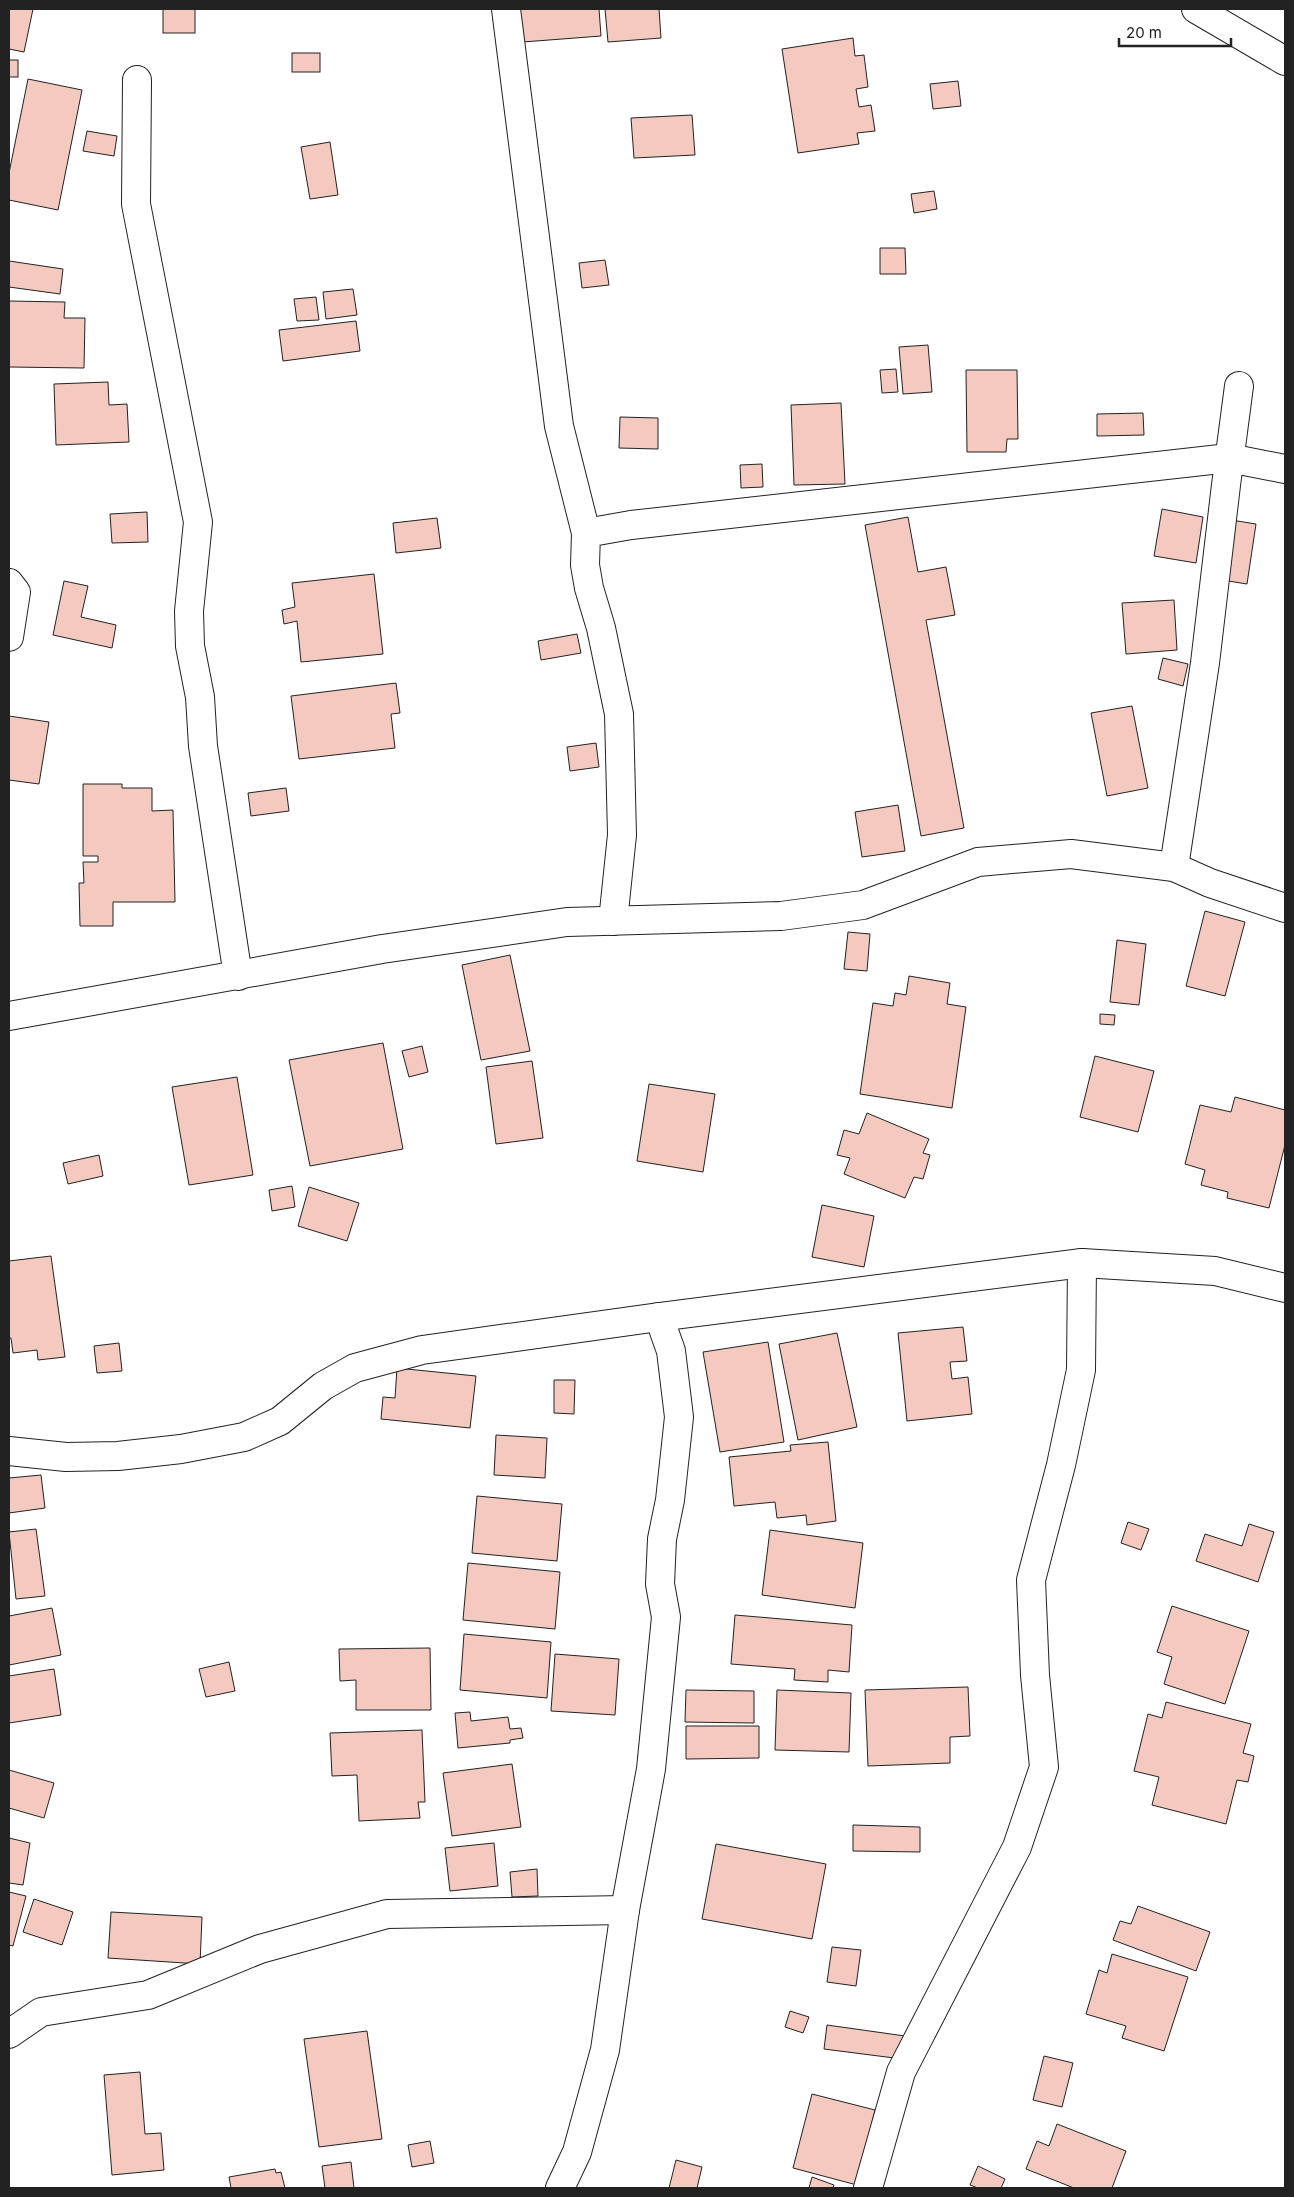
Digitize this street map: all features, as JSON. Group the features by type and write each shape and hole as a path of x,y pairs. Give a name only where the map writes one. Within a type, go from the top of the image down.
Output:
{"street":[{"path":"506,9 559,426 586,533 586,565 589,588 601,628 619,714 622,835 613,921"},
{"path":"1196,9 1285,61"},
{"path":"137,80 136,204 198,522 189,610 190,646 200,697 203,746 238,976"},
{"path":"1174,866 1206,663 1229,458 1240,386"},
{"path":"586,533 631,525 1229,458 1285,469"},
{"path":"9,584 16,592 9,637"},
{"path":"9,1016 382,949 558,924 781,916 863,905 978,862 1071,854 1174,866 1210,883 1285,908"},
{"path":"868,2188 901,2072 1017,1848 1044,1767 1035,1676 1031,1580 1061,1465 1081,1370 1082,1263"},
{"path":"9,1450 66,1456 118,1456 181,1450 244,1438 280,1421 323,1386 355,1368 422,1350 659,1317 1082,1263 1215,1272 1285,1288"},
{"path":"560,2188 578,2152 605,2050 625,1910 651,1769 666,1617 660,1584 662,1539 670,1500 679,1417 671,1351 659,1317"},
{"path":"9,2034 41,2012 148,1995 260,1949 387,1914 625,1910"}],"building":[{"path":"9,9 33,9 24,52 9,49"},
{"path":"163,9 195,9 195,33 163,33"},
{"path":"520,9 599,9 601,36 523,42"},
{"path":"605,9 659,9 661,38 608,42"},
{"path":"853,38 855,56 864,55 868,87 856,89 859,107 871,105 875,131 857,133 859,144 798,153 782,49"},
{"path":"292,53 320,53 320,72 292,72"},
{"path":"9,60 18,60 18,77 9,77"},
{"path":"28,79 82,90 58,210 9,200 9,173"},
{"path":"958,81 961,106 933,109 930,84"},
{"path":"692,115 695,155 634,158 631,118"},
{"path":"87,131 117,136 114,156 83,151"},
{"path":"330,142 338,195 310,199 301,147"},
{"path":"934,191 937,209 914,213 911,194"},
{"path":"880,248 905,248 906,274 880,274"},
{"path":"605,260 609,285 582,288 579,263"},
{"path":"9,261 63,269 60,294 9,287"},
{"path":"353,289 357,315 326,319 323,292"},
{"path":"316,297 319,320 297,321 294,299"},
{"path":"9,301 65,302 64,318 85,318 84,368 9,367"},
{"path":"356,321 360,351 283,361 279,330"},
{"path":"928,345 932,392 903,394 899,347"},
{"path":"896,369 898,392 882,393 880,370"},
{"path":"966,370 1017,370 1018,439 1007,439 1006,452 967,452"},
{"path":"108,382 109,405 127,404 129,442 56,445 54,384"},
{"path":"841,403 845,484 794,485 791,405"},
{"path":"1143,413 1144,435 1097,436 1097,414"},
{"path":"620,417 658,418 658,449 619,448"},
{"path":"762,464 763,487 741,488 740,465"},
{"path":"1162,509 1203,517 1196,563 1154,556"},
{"path":"147,512 148,542 112,543 110,514"},
{"path":"908,517 918,572 946,567 955,615 926,620 964,828 921,836 865,525"},
{"path":"437,518 441,548 396,553 393,523"},
{"path":"1231,520 1256,524 1247,584 1222,580"},
{"path":"374,574 383,654 301,662 297,621 284,624 282,610 295,607 292,583"},
{"path":"64,581 88,586 81,617 116,625 112,648 53,635"},
{"path":"1174,600 1177,650 1126,654 1122,603"},
{"path":"577,634 581,653 541,660 538,641"},
{"path":"1163,658 1188,664 1183,686 1158,679"},
{"path":"396,683 400,713 391,714 395,748 299,759 291,696"},
{"path":"1132,706 1148,788 1107,796 1091,713"},
{"path":"9,716 49,722 39,784 9,780"},
{"path":"596,743 599,767 570,771 567,747"},
{"path":"83,784 122,784 122,788 152,788 152,811 173,810 175,902 113,902 113,926 80,926 79,883 84,883 83,862 98,862 98,856 83,856"},
{"path":"286,788 289,811 251,816 248,793"},
{"path":"898,805 905,851 862,857 855,812"},
{"path":"1205,911 1245,922 1225,996 1186,986"},
{"path":"848,932 870,934 867,971 844,969"},
{"path":"1117,940 1146,944 1139,1005 1110,1002"},
{"path":"510,955 530,1051 481,1060 462,965"},
{"path":"909,976 950,983 947,1004 966,1007 952,1108 860,1094 873,1003 893,1006 895,993 906,995"},
{"path":"1100,1014 1115,1015 1114,1025 1100,1024"},
{"path":"383,1043 403,1149 310,1166 289,1060"},
{"path":"422,1046 428,1072 409,1077 402,1051"},
{"path":"1095,1056 1154,1071 1138,1132 1080,1117"},
{"path":"532,1061 543,1138 496,1144 486,1067"},
{"path":"237,1077 253,1175 189,1185 172,1087"},
{"path":"649,1084 715,1094 703,1172 637,1161"},
{"path":"1235,1097 1285,1110 1285,1145 1269,1208 1227,1198 1228,1192 1201,1185 1205,1170 1185,1164 1200,1105 1231,1112"},
{"path":"867,1113 929,1139 923,1153 930,1155 923,1179 914,1177 905,1198 844,1174 850,1158 837,1155 844,1130 859,1134"},
{"path":"99,1155 103,1176 68,1184 63,1163"},
{"path":"292,1186 295,1207 272,1211 269,1190"},
{"path":"309,1187 359,1203 347,1241 298,1226"},
{"path":"822,1205 874,1216 864,1267 812,1257"},
{"path":"51,1256 65,1357 38,1360 37,1350 13,1353 11,1338 9,1338 9,1261"},
{"path":"963,1327 967,1361 950,1362 952,1379 968,1377 972,1414 907,1421 898,1333"},
{"path":"837,1333 857,1427 798,1440 779,1344"},
{"path":"768,1342 784,1442 720,1452 703,1352"},
{"path":"119,1343 122,1371 97,1373 94,1346"},
{"path":"397,1368 476,1376 470,1428 381,1419 383,1397 395,1398"},
{"path":"554,1380 575,1380 574,1414 554,1413"},
{"path":"496,1435 547,1438 545,1478 494,1475"},
{"path":"828,1442 836,1521 807,1525 806,1515 777,1518 775,1502 734,1506 729,1457 791,1451 790,1445"},
{"path":"41,1475 45,1508 9,1513 9,1478"},
{"path":"477,1496 562,1504 557,1561 472,1553"},
{"path":"1128,1522 1149,1529 1141,1550 1121,1543"},
{"path":"1249,1524 1274,1532 1258,1582 1196,1561 1205,1534 1242,1546"},
{"path":"36,1529 45,1596 16,1599 9,1532"},
{"path":"770,1530 863,1543 855,1608 762,1595"},
{"path":"468,1563 560,1572 555,1629 463,1620"},
{"path":"1172,1606 1249,1631 1225,1704 1164,1684 1172,1657 1157,1652"},
{"path":"52,1608 61,1655 9,1665 9,1616"},
{"path":"735,1615 852,1625 849,1672 828,1670 828,1682 794,1680 795,1669 731,1664"},
{"path":"464,1634 551,1642 547,1698 460,1690"},
{"path":"430,1648 431,1710 356,1710 356,1680 340,1681 339,1649"},
{"path":"555,1654 619,1659 615,1715 551,1711"},
{"path":"229,1662 235,1691 206,1697 199,1669"},
{"path":"54,1669 61,1715 9,1723 9,1676"},
{"path":"968,1687 970,1736 950,1737 950,1763 868,1766 865,1690"},
{"path":"686,1690 754,1691 754,1723 685,1722"},
{"path":"777,1690 851,1693 849,1752 775,1750"},
{"path":"1166,1702 1251,1724 1243,1753 1254,1756 1248,1782 1237,1780 1226,1824 1152,1805 1159,1777 1134,1771 1148,1714 1162,1718"},
{"path":"470,1712 471,1721 508,1717 510,1729 521,1728 523,1738 510,1740 510,1743 458,1748 455,1713"},
{"path":"686,1726 759,1726 759,1758 686,1759"},
{"path":"422,1730 425,1802 418,1802 420,1818 359,1821 357,1775 332,1776 330,1733"},
{"path":"512,1764 521,1827 452,1836 443,1773"},
{"path":"9,1770 54,1783 44,1818 9,1808"},
{"path":"853,1825 920,1827 920,1852 853,1851"},
{"path":"9,1838 30,1843 23,1885 9,1883"},
{"path":"494,1843 498,1886 450,1891 445,1848"},
{"path":"716,1844 826,1864 812,1939 702,1919"},
{"path":"537,1869 538,1896 512,1897 510,1872"},
{"path":"9,1892 26,1896 13,1946 9,1945"},
{"path":"34,1899 73,1912 62,1945 23,1932"},
{"path":"1138,1906 1210,1932 1196,1971 1113,1940 1120,1921 1131,1924"},
{"path":"111,1912 202,1917 200,1964 108,1958"},
{"path":"832,1947 861,1950 856,1986 827,1982"},
{"path":"1112,1954 1188,1977 1164,2051 1122,2038 1126,2026 1086,2014 1099,1970 1107,1973"},
{"path":"790,2011 809,2017 803,2033 785,2027"},
{"path":"827,2025 905,2036 902,2059 824,2049"},
{"path":"367,2031 382,2139 319,2147 304,2039"},
{"path":"1044,2056 1073,2063 1062,2107 1033,2100"},
{"path":"140,2072 145,2134 161,2133 164,2170 112,2175 104,2075"},
{"path":"812,2094 875,2110 857,2185 793,2168"},
{"path":"1057,2124 1126,2151 1112,2188 1074,2188 1026,2169 1037,2141 1049,2146"},
{"path":"430,2141 434,2163 412,2167 408,2145"},
{"path":"676,2160 702,2167 697,2188 669,2188"},
{"path":"351,2162 354,2188 325,2188 322,2166"},
{"path":"978,2166 1005,2179 1001,2188 978,2188 970,2185"},
{"path":"275,2169 276,2173 281,2172 285,2188 231,2188 229,2177"},
{"path":"812,2177 834,2185 833,2188 809,2188"}]}
